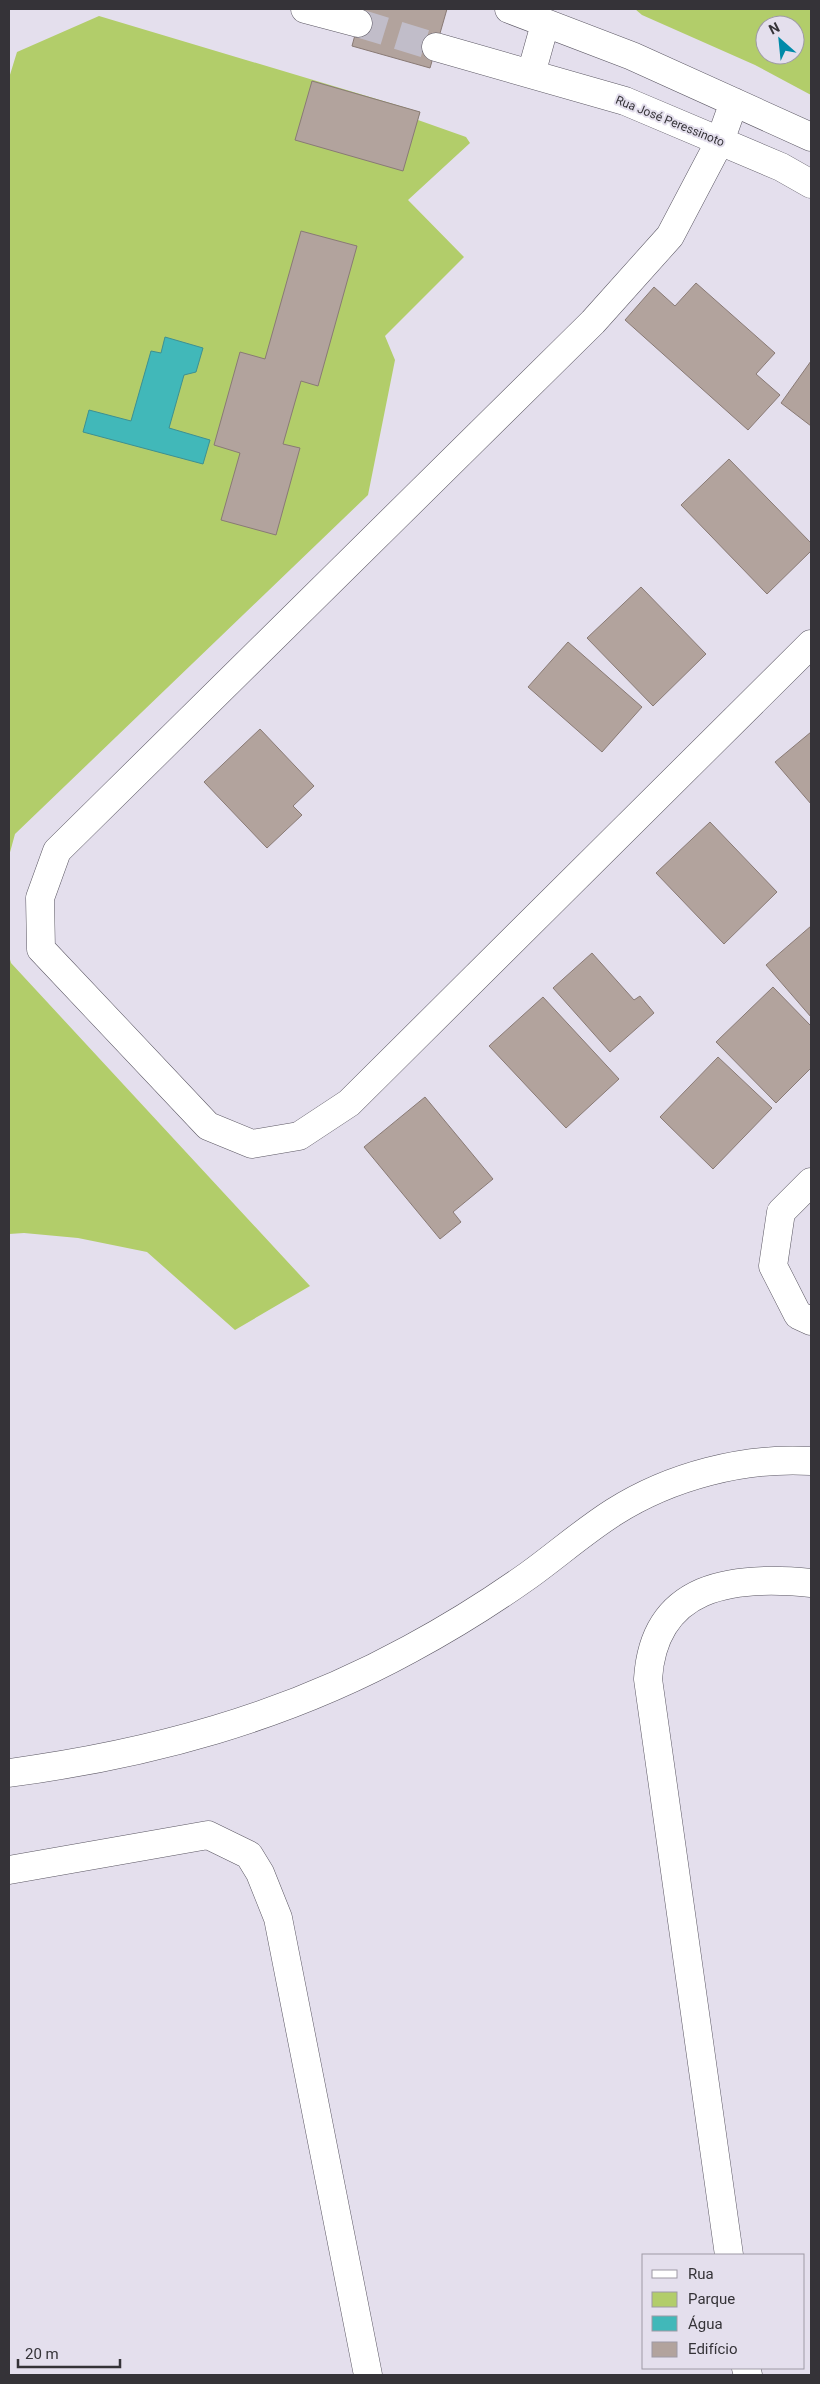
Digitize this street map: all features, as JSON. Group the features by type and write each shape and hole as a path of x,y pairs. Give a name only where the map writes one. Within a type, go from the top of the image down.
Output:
{"street":[{"path":"310,9 358,23"},
{"path":"510,9 632,56 811,137"},
{"path":"531,74 545,24"},
{"name":"Rua José Peressinoto","path":"436,47 625,101 781,166 811,184"},
{"path":"734,102 720,141 670,236 594,322 57,852 40,898 41,949 208,1126 252,1144 299,1136 349,1103 811,644"},
{"path":"811,1182 781,1212 773,1266 798,1315 811,1321"},
{"path":"9,1773 78,1764 148,1750 215,1731 282,1708 346,1681 402,1654 470,1614 528,1575 584,1532 616,1511 650,1493 685,1479 722,1468 760,1463 811,1461"},
{"path":"729,2254 648,1680 649,1661 653,1644 662,1627 684,1602 699,1593 715,1587 751,1582 788,1581 811,1583"},
{"path":"9,1870 208,1835 249,1855 260,1874 278,1918 368,2375"}],"green space":[{"path":"635,9 811,9 811,95 755,65 642,15"},
{"path":"99,16 420,112 418,120 466,137 470,143 408,200 464,257 385,336 395,360 368,495 15,834 9,856 9,78 17,52"},
{"path":"9,956 11,963 310,1286 235,1330 147,1252 78,1238 24,1233 9,1234"}],"water":[{"path":"165,337 203,348 196,372 184,375 169,428 210,440 203,464 83,432 89,410 131,421 151,351 161,353"}],"building":[{"path":"362,9 447,9 430,68 352,46"},
{"path":"312,81 420,112 403,171 295,140"},
{"path":"301,231 357,246 318,386 301,381 283,444 300,448 276,535 221,520 240,453 214,445 240,352 265,359"},
{"path":"696,283 775,353 756,374 780,395 748,430 625,320 654,287 675,306"},
{"path":"811,361 811,426 781,403"},
{"path":"729,459 811,543 811,551 767,594 681,505"},
{"path":"641,587 706,654 653,706 587,638"},
{"path":"568,642 642,707 602,752 528,687"},
{"path":"260,729 314,786 293,806 302,815 267,848 204,782"},
{"path":"811,732 811,804 775,762"},
{"path":"710,822 777,892 724,944 656,873"},
{"path":"811,926 811,1017 766,965"},
{"path":"592,953 634,1000 640,996 654,1013 610,1052 553,988"},
{"path":"773,987 811,1026 811,1068 776,1103 716,1042"},
{"path":"543,997 619,1079 566,1128 489,1046"},
{"path":"718,1057 772,1108 713,1169 660,1117"},
{"path":"425,1097 493,1179 453,1212 461,1222 440,1239 364,1147"}],"tunnel":[{"path":"358,23 436,47"}]}
